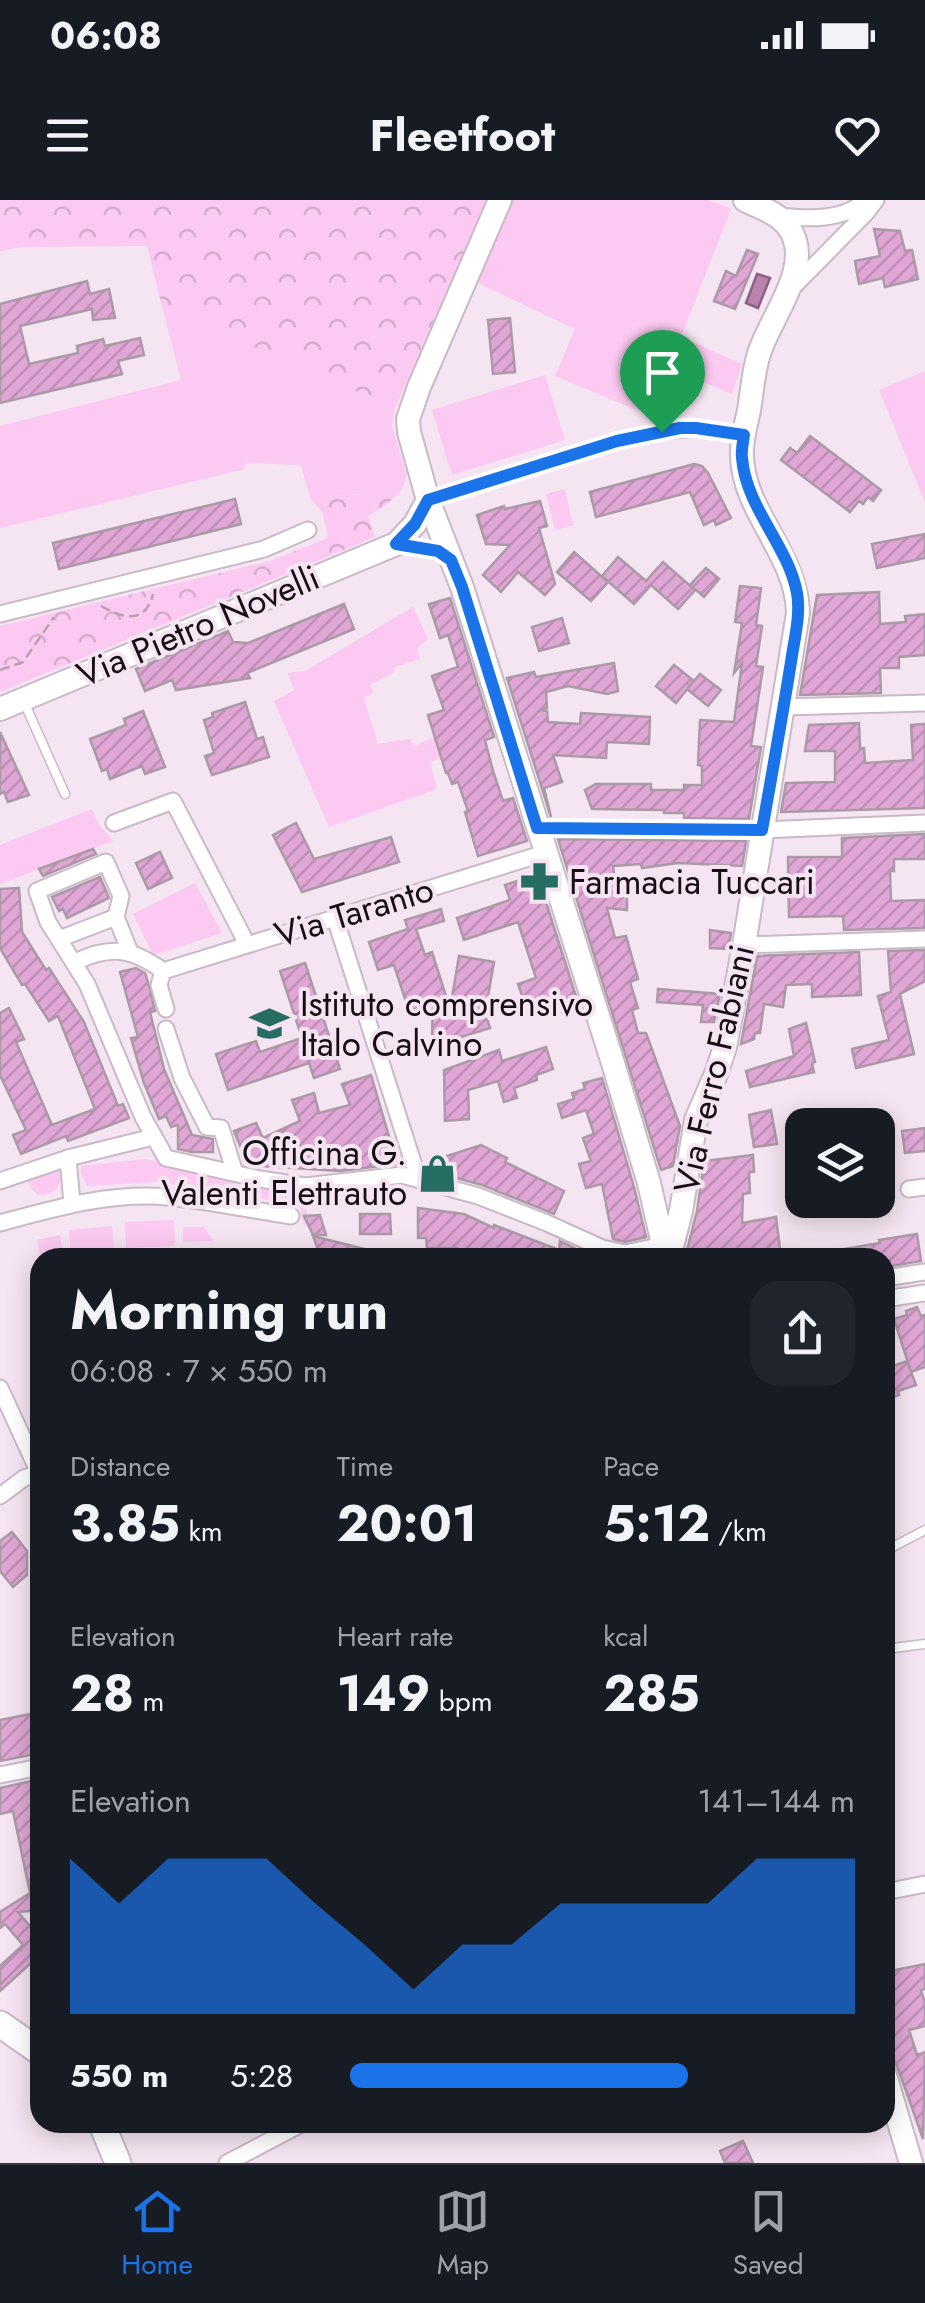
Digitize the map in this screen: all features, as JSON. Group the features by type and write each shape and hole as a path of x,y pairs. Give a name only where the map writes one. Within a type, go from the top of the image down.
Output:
{"main road":[{"path":"500,200 411,408 409,432 428,500 462,587 649,1183 672,1218 667,1248"},
{"path":"744,200 778,216"},
{"name":"Via Ferro Fabiani","path":"672,1218 696,1120 725,1047 798,614 792,575 755,503 742,456 758,355 788,292 796,256 791,230 778,216"},
{"path":"396,544 415,524 428,500"},
{"path":"396,544 438,551 451,560"},
{"name":"Via Pietro Novelli","path":"0,709 396,544"},
{"path":"0,2024 30,2045"},
{"path":"895,2110 910,2163"},
{"path":"106,2133 118,2163"}],"street":[{"path":"778,216 838,214 866,200"},
{"path":"788,292 876,200"},
{"path":"428,500 617,441 696,428 744,435"},
{"path":"0,614 264,549 308,530"},
{"path":"784,707 925,703"},
{"path":"114,823 173,801 247,944"},
{"path":"537,828 762,830 925,823"},
{"name":"Via Taranto","path":"162,971 545,853"},
{"path":"130,952 116,917 121,896 106,862 37,891 48,922 87,984 152,1137 166,1158 306,1186 402,1176 418,1178 548,1222 602,1248"},
{"path":"60,939 116,917"},
{"path":"336,918 418,1178"},
{"path":"744,945 925,940"},
{"path":"75,962 102,952 130,952 145,958 162,971 159,985 166,1009"},
{"path":"166,1029 182,1078 206,1127 222,1128 235,1172"},
{"path":"0,1181 68,1158 152,1137"},
{"path":"68,1158 72,1203"},
{"path":"0,1223 72,1203 113,1198 168,1197 291,1216"},
{"path":"895,1276 925,1272"},
{"path":"895,1298 925,1293"},
{"path":"2,1398 30,1455"},
{"path":"0,1496 30,1476"},
{"path":"0,1775 30,1769"},
{"path":"895,1890 925,1884"},
{"path":"227,2163 285,2133"}],"lane":[{"path":"23,700 65,794"},
{"path":"895,1546 925,1530"},
{"path":"895,1647 925,1644"}],"path":[{"path":"94,601 124,617 135,616 144,611 153,596 149,578"},
{"path":"0,670 22,662 54,617"}],"green space":[{"path":"0,200 487,200 395,408 162,307 147,246 23,247 0,251"},
{"path":"512,200 709,200 731,209 681,337 742,364 732,394 669,368 649,415 555,376 575,329 478,283"},
{"path":"162,307 395,408 392,426 407,475 401,491 310,498 301,465 244,463 245,469 0,528 0,426 181,380"},
{"path":"925,371 925,502 879,390"},
{"path":"545,375 565,440 452,475 432,410"},
{"path":"565,489 573,525 555,530 546,494"},
{"path":"401,491 368,516 375,537 0,692 0,626 270,561 328,538 323,513 310,498"},
{"path":"413,607 428,639 417,648 420,659 394,667 394,672 369,685 374,692 364,698 378,744 410,739 414,746 432,738 461,750 430,762 437,789 329,827 274,701 294,690 288,673 305,671"},
{"path":"92,809 113,841 0,884 0,845"},
{"path":"195,883 222,933 153,955 133,914"},
{"path":"145,1159 236,1182 238,1195 155,1182 87,1186 81,1173 81,1166"},
{"path":"59,1171 60,1182 48,1194 37,1194 27,1180"},
{"path":"246,1184 306,1191 307,1226 303,1224 299,1204 246,1196"},
{"path":"174,1220 175,1246 126,1248 125,1222"},
{"path":"112,1226 114,1248 70,1248 69,1230"},
{"path":"183,1227 204,1227 213,1241 183,1242"},
{"path":"60,1235 62,1248 38,1248 37,1240"}],"shaded area":[{"path":"757,274 770,278 758,308 746,303"}],"building":[{"path":"874,229 900,231 905,251 912,250 918,279 885,287 883,278 859,284 855,261 880,256"},
{"path":"747,250 758,254 735,309 714,301 726,271 736,276"},
{"path":"87,281 90,294 109,289 115,318 93,320 92,309 20,326 29,364 78,353 77,346 103,339 105,346 140,338 144,355 118,361 122,374 0,403 0,304"},
{"path":"510,318 515,372 493,374 488,320"},
{"path":"810,436 881,490 873,501 868,497 863,504 859,501 850,512 781,460 790,448 797,453"},
{"path":"694,464 708,473 731,518 716,525 714,520 704,525 690,492 596,517 590,492"},
{"path":"235,499 241,524 59,569 53,543"},
{"path":"540,501 547,526 539,528 555,584 545,595 518,572 501,592 483,575 510,545 486,544 477,515"},
{"path":"925,534 925,558 877,568 872,544"},
{"path":"574,552 608,582 591,601 557,572"},
{"path":"618,557 646,581 663,562 695,590 678,609 651,585 634,604 602,576"},
{"path":"706,568 719,579 704,597 690,585"},
{"path":"740,586 761,588 756,625 762,626 756,666 763,667 751,746 761,747 749,819 684,818 684,813 664,810 592,809 585,790 596,784 651,784 651,790 684,790 684,785 702,785 702,766 698,765 700,720 734,722 742,663 734,673 742,623 735,622"},
{"path":"879,592 880,624 906,622 905,616 925,614 925,655 899,657 899,668 880,668 881,693 800,695 817,595"},
{"path":"450,598 494,737 485,740 493,771 503,801 513,798 527,841 478,856 458,782 452,784 446,773 428,715 444,710 432,676 458,667 448,635 440,638 429,604"},
{"path":"344,604 354,629 247,673 250,678 176,690 172,680 145,691 136,669 228,631 233,642 248,643"},
{"path":"562,618 569,643 539,651 532,627"},
{"path":"614,663 618,691 607,694 568,686 546,692 547,708 539,710 547,711 548,722 580,724 581,713 650,717 649,744 607,742 606,758 553,755 562,782 544,788 551,817 507,678 534,672 536,677"},
{"path":"674,665 694,681 676,703 656,686"},
{"path":"700,674 721,690 708,706 687,689"},
{"path":"245,702 257,739 263,737 269,757 212,775 205,756 214,753 204,720 213,717 212,713"},
{"path":"143,711 165,767 145,774 142,766 110,779 107,769 102,771 90,739 126,725 124,719"},
{"path":"859,723 865,763 913,760 911,725 925,724 925,808 781,812 786,783 835,782 835,751 805,751 809,725"},
{"path":"0,732 29,795 8,802 4,792 0,794"},
{"path":"296,823 314,859 391,837 399,862 302,892 273,835"},
{"path":"925,834 925,859 894,859 894,871 890,871 891,901 925,900 925,928 844,930 843,916 789,917 788,857 842,857 842,838"},
{"path":"558,839 746,841 742,866 613,866 617,896 627,897 627,910 607,908 615,938 626,936 638,979 630,982 638,1008 632,1010 638,1033 646,1033 680,1126 673,1166 661,1170"},
{"path":"93,849 96,854 43,876 39,869"},
{"path":"160,852 172,878 148,889 136,863"},
{"path":"537,874 580,1009 567,1013 564,1004 529,1016 518,984 536,978 518,922 464,940 457,918 510,900 505,885"},
{"path":"100,877 109,898 67,918 63,909 59,911 52,897"},
{"path":"19,888 22,932 84,1022 118,1106 123,1104 129,1118 21,1154 13,1135 26,1130 0,1075 0,1013 9,1008 24,1039 16,1042 52,1125 95,1109 58,1016 49,1021 0,948 0,889"},
{"path":"441,909 444,921 416,929 425,955 432,952 450,1009 459,956 494,962 485,1013 490,1028 436,1045 432,1033 433,1004 409,1011 394,965 378,970 369,942 408,929 405,920"},
{"path":"710,930 731,933 728,949 710,948"},
{"path":"925,950 925,981 900,994 914,1054 856,1068 852,1049 889,1040 878,996 891,992 888,951"},
{"path":"859,952 861,995 812,997 812,984 786,985 783,1007 764,1004 760,1033 741,1044 757,956"},
{"path":"305,963 340,1069 314,1078 309,1063 228,1090 216,1054 256,1041 260,1052 302,1038 280,971"},
{"path":"136,968 145,973 148,982 155,1011 150,1012 164,1069 192,1135 213,1139 213,1152 178,1149 178,1125 171,1127 166,1116 159,1119 131,1038 138,1037 120,972"},
{"path":"658,989 720,994 714,1022 701,1022 703,1005 657,1002"},
{"path":"806,1023 814,1072 750,1087 746,1071 794,1056 789,1029"},
{"path":"546,1047 553,1069 514,1088 517,1098 504,1102 498,1081 468,1090 469,1119 445,1121 444,1070 499,1050 502,1061"},
{"path":"371,1075 397,1164 340,1171 248,1165 234,1131 256,1123 263,1138 300,1121 292,1100 314,1093 319,1113 350,1105 342,1084"},
{"path":"602,1078 646,1237 625,1242 613,1239 602,1184 586,1188 579,1164 591,1161 583,1138 594,1134 586,1110 562,1118 558,1104 574,1099 572,1093 585,1089 583,1083"},
{"path":"771,1110 777,1144 754,1147 749,1115"},
{"path":"925,1128 925,1151 905,1153 902,1131"},
{"path":"481,1145 507,1158 505,1162 564,1191 554,1214 482,1185 431,1171 428,1162"},
{"path":"753,1155 754,1172 749,1172 750,1193 743,1194 742,1223 776,1217 780,1248 688,1248 704,1161"},
{"path":"418,1208 464,1214 554,1248 427,1248 426,1238 418,1238"},
{"path":"360,1214 390,1214 391,1234 360,1234"},
{"path":"320,1215 326,1235 313,1235 304,1216"},
{"path":"917,1234 921,1261 895,1265 895,1248 850,1248 880,1243 879,1240"},
{"path":"313,1236 360,1248 317,1248"},
{"path":"917,1307 921,1316 925,1315 925,1367 911,1372 895,1322 907,1315 906,1311"},
{"path":"907,1361 916,1385 898,1391 895,1396 895,1365"},
{"path":"12,1532 27,1551 27,1575 13,1587 0,1571 0,1541"},
{"path":"30,1714 30,1755 0,1761 0,1720"},
{"path":"30,1781 30,1893 13,1811 0,1814 0,1788"},
{"path":"30,1893 30,1911 18,1912 30,1926 30,1964 0,1991 0,1966 23,1945 5,1924 0,1928 0,1912"},
{"path":"925,1964 925,1989 921,1990 925,2026 909,2030 917,2055 925,2052 923,2139 895,2062 895,1970"},
{"path":"743,2141 753,2163 725,2163 720,2151"}],"place":[{"name":"Farmacia Tuccari","path":"539,882"},
{"name":"Istituto comprensivo Italo Calvino","path":"270,1024"},
{"name":"Officina G. Valenti Elettrauto","path":"437,1173"}],"route":[{"path":"696,428 744,435 742,456 755,503 792,575 798,596 784,707 762,830 537,828 451,560 438,551 396,544 415,524 428,500 617,441 662,432 696,428"}]}
